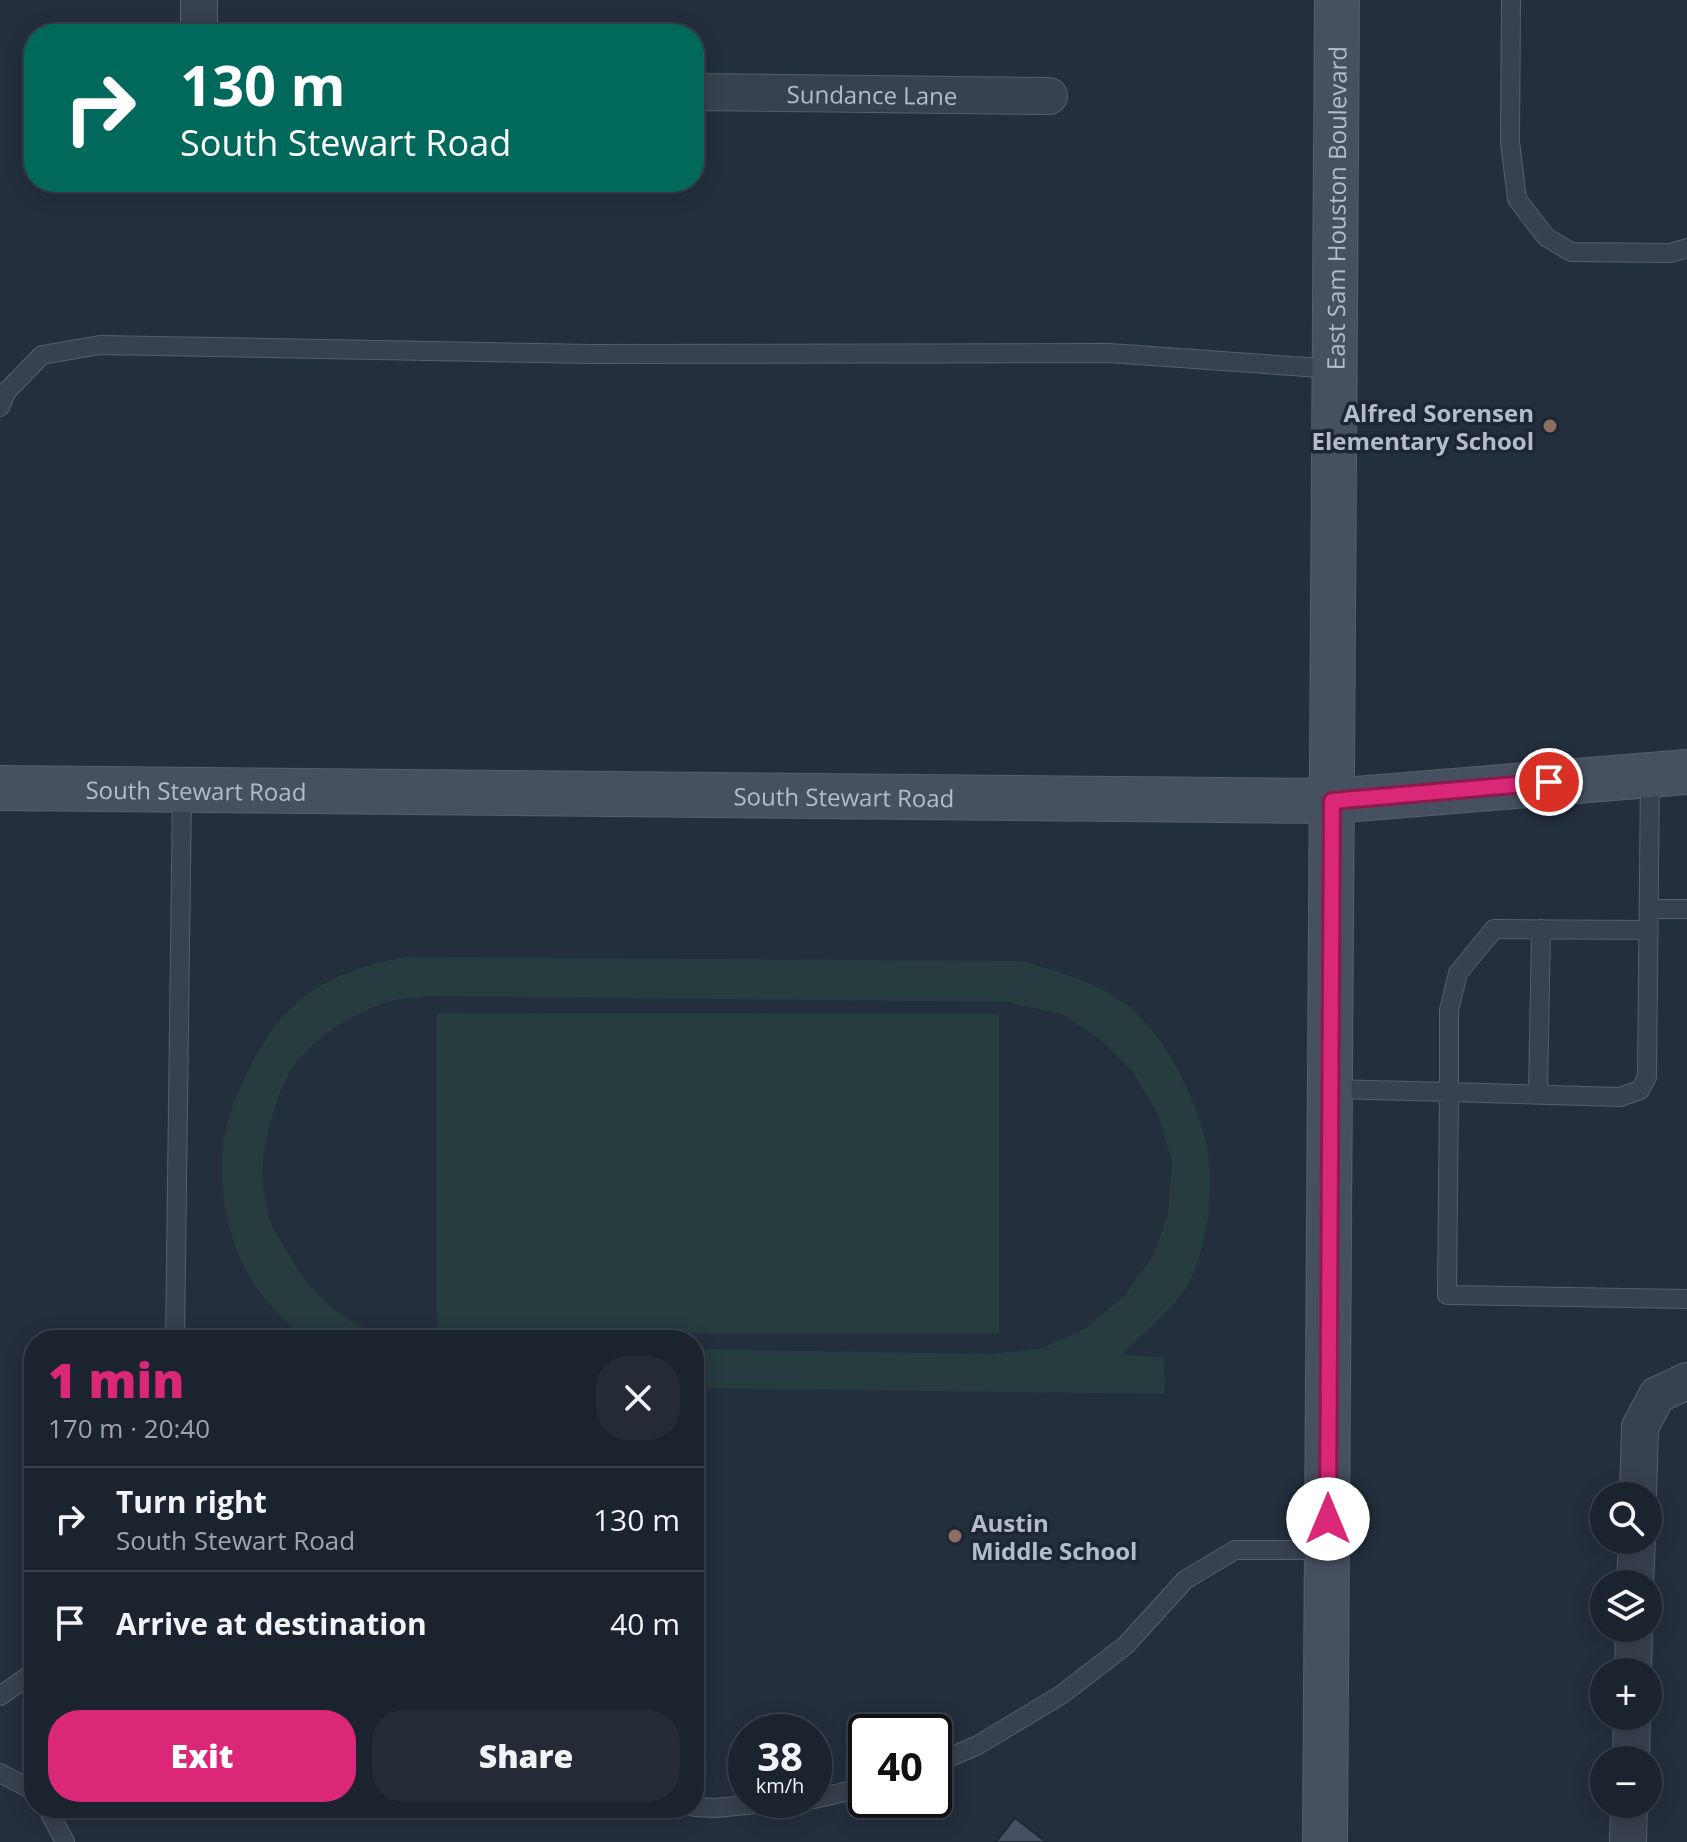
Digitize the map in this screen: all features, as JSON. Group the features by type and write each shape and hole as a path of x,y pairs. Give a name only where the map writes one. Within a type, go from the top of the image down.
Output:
{"street":[{"path":"199,0 199,24"},
{"name":"East Sam Houston Boulevard","path":"1325,1842 1337,0"},
{"name":"Sundance Lane","path":"704,92 1049,96"},
{"name":"South Stewart Road","path":"0,788 1332,801 1668,773"},
{"path":"1638,1482 1640,1427 1672,1388"},
{"path":"1628,1842 1629,1818"}],"lane":[{"path":"1511,0 1510,142 1517,199 1546,237 1571,252 1671,253 1687,248"},
{"path":"0,407 7,391 42,355 100,345 593,354 1109,353 1335,369"},
{"path":"1330,1089 1620,1097 1640,1090 1647,1077 1649,909 1668,773"},
{"path":"175,1330 182,791"},
{"path":"1649,909 1687,909"},
{"path":"1649,930 1494,929 1458,973 1449,1010 1447,1295 1687,1299"},
{"path":"1538,1094 1541,929"},
{"path":"952,1756 978,1745 1061,1695 1126,1645 1185,1580 1235,1550 1328,1550"},
{"path":"0,1696 24,1679"},
{"path":"0,1773 24,1786"},
{"path":"704,1807 728,1807"},
{"path":"52,1818 65,1842"}],"green space":[{"path":"406,957 1021,961 1074,977 1111,994 1137,1014 1164,1047 1196,1108 1207,1147 1210,1198 1195,1270 1175,1302 1121,1355 1164,1357 1165,1394 704,1388 704,1349 990,1354 1040,1349 1086,1328 1124,1296 1153,1256 1168,1215 1172,1161 1158,1114 1132,1071 1100,1039 1062,1014 1006,1002 427,996 391,1001 363,1011 311,1046 288,1075 267,1138 263,1189 275,1231 300,1273 336,1311 368,1330 295,1330 261,1294 241,1261 235,1244 223,1191 222,1156 227,1124 256,1055 286,1013 326,983 373,964"},
{"path":"437,1013 999,1014 999,1333 437,1330"}],"building":[{"path":"1015,1818 1046,1842 996,1842"}],"place":[{"name":"Alfred Sorensen Elementary School","path":"1550,426"},
{"name":"Austin Middle School","path":"955,1536"}],"route":[{"path":"1328,1519 1332,801 1549,782"}]}
